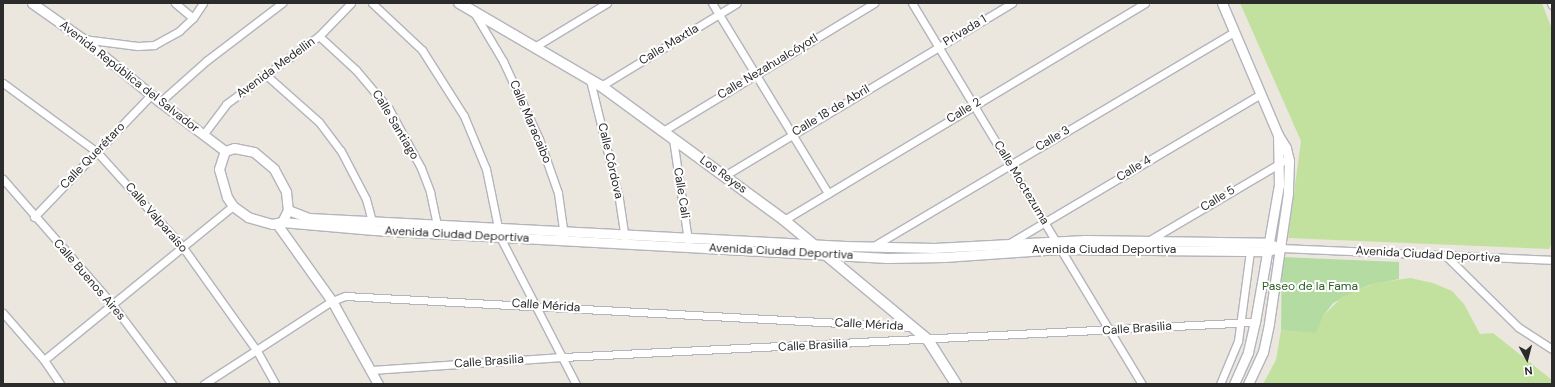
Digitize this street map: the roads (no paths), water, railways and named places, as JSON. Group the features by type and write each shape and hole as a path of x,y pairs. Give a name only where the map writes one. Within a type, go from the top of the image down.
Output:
{"main road":[{"name":"Los Reyes","path":"469,6 601,86 784,220 824,255 928,340 956,384"}],"street":[{"name":"Avenida República del Salvador","path":"32,3 83,39 152,96 225,151"},
{"path":"175,3 193,18"},
{"path":"83,39 138,46 154,44 167,40 193,18 203,3"},
{"path":"160,102 206,61 282,3"},
{"name":"Avenida Medellin","path":"203,134 220,110 265,74 319,36 351,3"},
{"path":"372,3 422,50 464,116 486,169 500,237 576,384"},
{"path":"536,46 607,3"},
{"path":"712,3 828,193"},
{"name":"Calle Maxtla","path":"601,86 737,3"},
{"name":"Calle Nezahualcóyotl","path":"663,131 874,3"},
{"name":"Calle Moctezuma","path":"912,3 1142,384"},
{"name":"Privada 1","path":"938,46 1012,3"},
{"name":"Calle 2","path":"784,220 1145,3"},
{"path":"1222,3 1278,135 1285,160 1288,193 1266,341 1248,384"},
{"name":"Calle Maracaibo","path":"469,6 503,60 534,126 558,193 564,240"},
{"name":"Calle 3","path":"872,247 1234,32"},
{"name":"Calle Santiago","path":"319,36 356,70 389,109 421,168 430,192 438,229"},
{"name":"Calle 18 de Abril","path":"724,176 938,46"},
{"path":"265,74 319,122 341,151 361,188 373,226"},
{"name":"Calle Córdova","path":"590,80 619,199 625,238"},
{"name":"Calle Valparaíso","path":"3,83 97,152 182,246 257,351 275,384"},
{"name":"Calle 4","path":"1008,244 1261,94"},
{"name":"Calle Querétaro","path":"34,217 152,96"},
{"name":"Calle Cali","path":"673,139 689,247"},
{"path":"280,223 288,210 281,179 263,158 244,148 225,151 219,169 221,183 233,206 248,217 280,223 332,301 378,384"},
{"path":"1234,384 1248,352 1255,322 1267,247 1285,160"},
{"name":"Calle 5","path":"1148,241 1285,160"},
{"name":"Calle Buenos Aires","path":"3,179 34,217 112,304 172,384"},
{"path":"44,360 182,246 233,206"},
{"name":"Avenida Ciudad Deportiva","path":"288,210 309,218 373,226"},
{"name":"Avenida Ciudad Deportiva","path":"280,223 438,229 497,227 564,231 689,247 824,255 944,257 1060,249 1250,251 1267,247"},
{"name":"Avenida Ciudad Deportiva","path":"438,229 500,237 564,240 688,237 872,247 934,248 1055,240 1148,241 1552,260"},
{"path":"1220,384 1235,350 1241,322 1250,251"},
{"path":"1444,256 1518,327 1552,349"},
{"name":"Calle Mérida","path":"204,384 332,301 353,296 913,327"},
{"path":"3,313 44,360 60,384"},
{"name":"Calle Brasilia","path":"371,370 563,357 1110,331 1255,322"}],"park label":[{"name":"Paseo de la Fama","path":"1310,287"}]}
